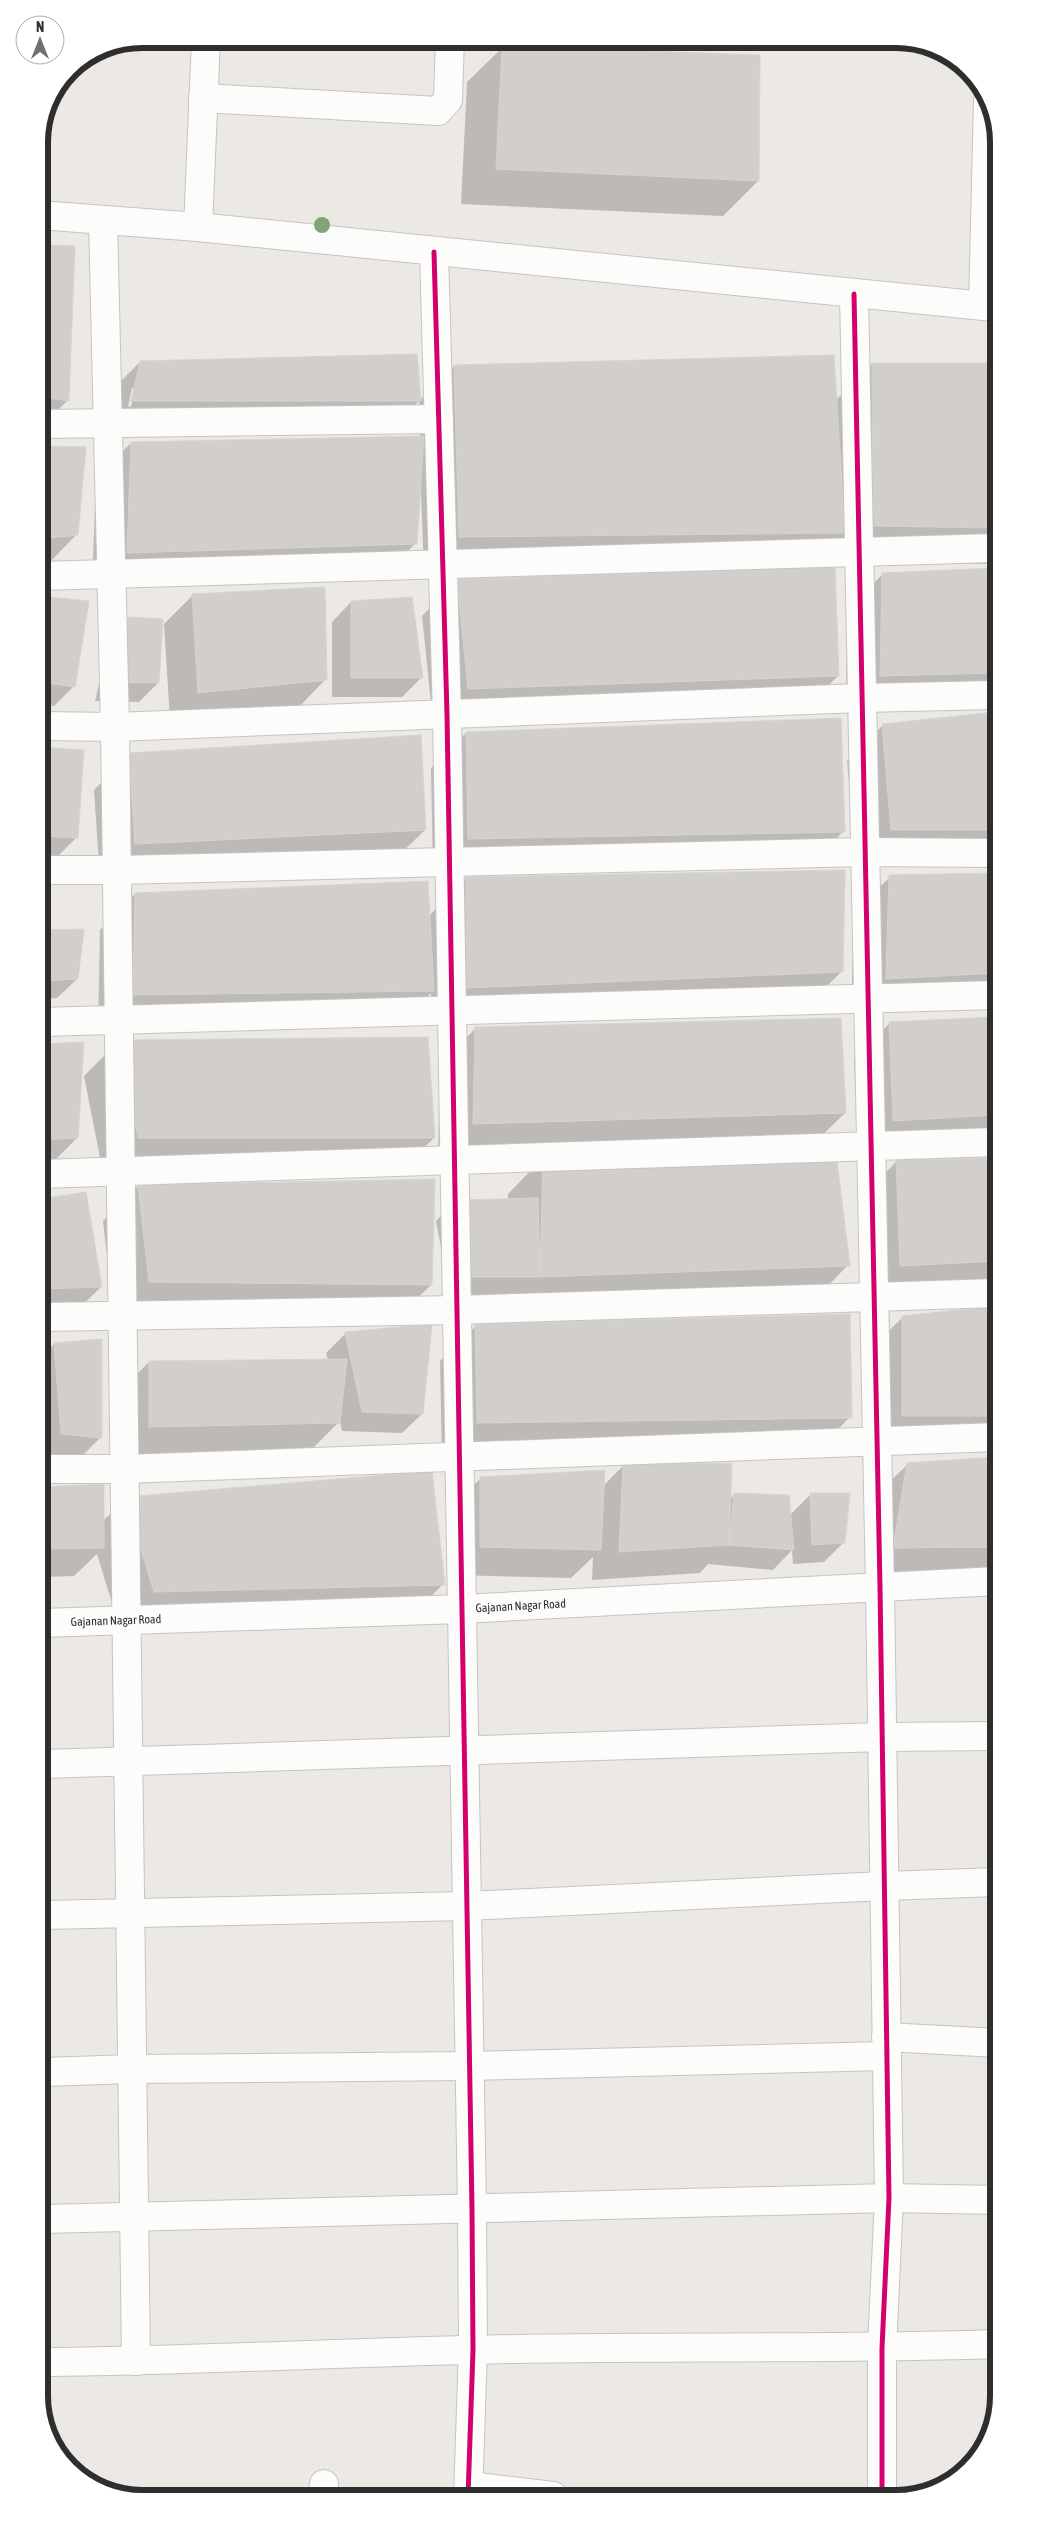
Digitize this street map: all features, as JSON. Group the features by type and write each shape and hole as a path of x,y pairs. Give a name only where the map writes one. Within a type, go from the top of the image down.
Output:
{"street":[{"path":"198,226 206,48"},
{"path":"204,98 438,110 448,100 450,48"},
{"path":"48,216 198,226 434,252 988,307 988,120"},
{"path":"103,220 115,727 136,2361"},
{"path":"434,252 443,564 452,1012 468,2066 472,2209 473,2350 468,2490"},
{"path":"854,294 880,1587 889,2198 882,2348 882,2490"},
{"path":"48,424 439,419"},
{"path":"48,576 991,548"},
{"path":"48,726 115,727 861,698 991,695"},
{"path":"48,870 117,870 864,852 991,853"},
{"path":"48,1022 452,1012 991,995"},
{"path":"48,1174 991,1142"},
{"path":"48,1317 456,1310 873,1295 991,1293"},
{"path":"48,1469 124,1469 991,1437"},
{"name":"Gajanan Nagar Road","path":"48,1623 461,1609 991,1581"},
{"path":"48,1764 882,1736 991,1736"},
{"path":"48,1915 466,1906 991,1882"},
{"path":"48,2072 132,2069 468,2066 886,2046 991,2043"},
{"path":"48,2219 889,2198 991,2200"},
{"path":"48,2362 136,2361 473,2350 882,2348 991,2344"}],"building":[{"path":"502,48 559,48 760,55 759,181 496,169"},
{"path":"48,245 75,246 69,401 48,398"},
{"path":"417,354 421,401 131,401 140,361"},
{"path":"834,355 845,533 459,537 454,365"},
{"path":"872,363 991,363 991,528 873,526"},
{"path":"424,436 417,544 127,553 131,442"},
{"path":"48,446 86,447 78,535 48,538"},
{"path":"835,567 839,676 468,689 457,579"},
{"path":"991,568 991,673 880,676 882,573"},
{"path":"325,587 327,680 198,693 192,594"},
{"path":"48,597 89,601 75,687 48,683"},
{"path":"412,597 423,678 351,678 351,601"},
{"path":"129,617 163,619 159,683 113,682"},
{"path":"991,712 991,830 891,830 882,724"},
{"path":"841,718 845,832 468,839 466,732"},
{"path":"421,735 426,830 135,844 129,753"},
{"path":"48,748 84,750 78,838 48,836"},
{"path":"845,870 843,972 466,988 466,877"},
{"path":"991,873 991,973 886,979 889,875"},
{"path":"428,881 434,991 133,995 135,893"},
{"path":"84,929 78,979 48,981 48,930"},
{"path":"991,1017 991,1115 893,1121 889,1022"},
{"path":"841,1018 846,1113 473,1124 475,1027"},
{"path":"428,1037 435,1138 138,1138 119,1040"},
{"path":"84,1042 78,1138 48,1140 48,1044"},
{"path":"543,1157 837,1162 850,1266 540,1277"},
{"path":"991,1158 991,1261 900,1266 896,1160"},
{"path":"435,1179 432,1285 149,1282 138,1185"},
{"path":"86,1192 102,1287 48,1289 48,1198"},
{"path":"538,1198 540,1277 470,1277 455,1200"},
{"path":"991,1307 991,1416 902,1416 902,1316"},
{"path":"850,1314 852,1418 477,1423 475,1324"},
{"path":"432,1324 423,1414 362,1412 345,1332"},
{"path":"102,1339 102,1438 61,1434 54,1343"},
{"path":"347,1359 340,1423 149,1427 149,1361"},
{"path":"991,1457 991,1547 893,1548 907,1463"},
{"path":"732,1463 729,1545 619,1552 623,1465"},
{"path":"605,1470 601,1550 480,1547 480,1477"},
{"path":"432,1471 445,1585 154,1592 125,1497"},
{"path":"104,1484 104,1548 48,1549 48,1487"},
{"path":"734,1493 789,1495 794,1550 729,1545"},
{"path":"810,1493 850,1493 845,1543 812,1545"}],"cycle path":[{"path":"434,252 447,714 472,2209 473,2350 468,2490"},
{"path":"854,294 880,1587 889,2198 882,2348 882,2490"}]}
